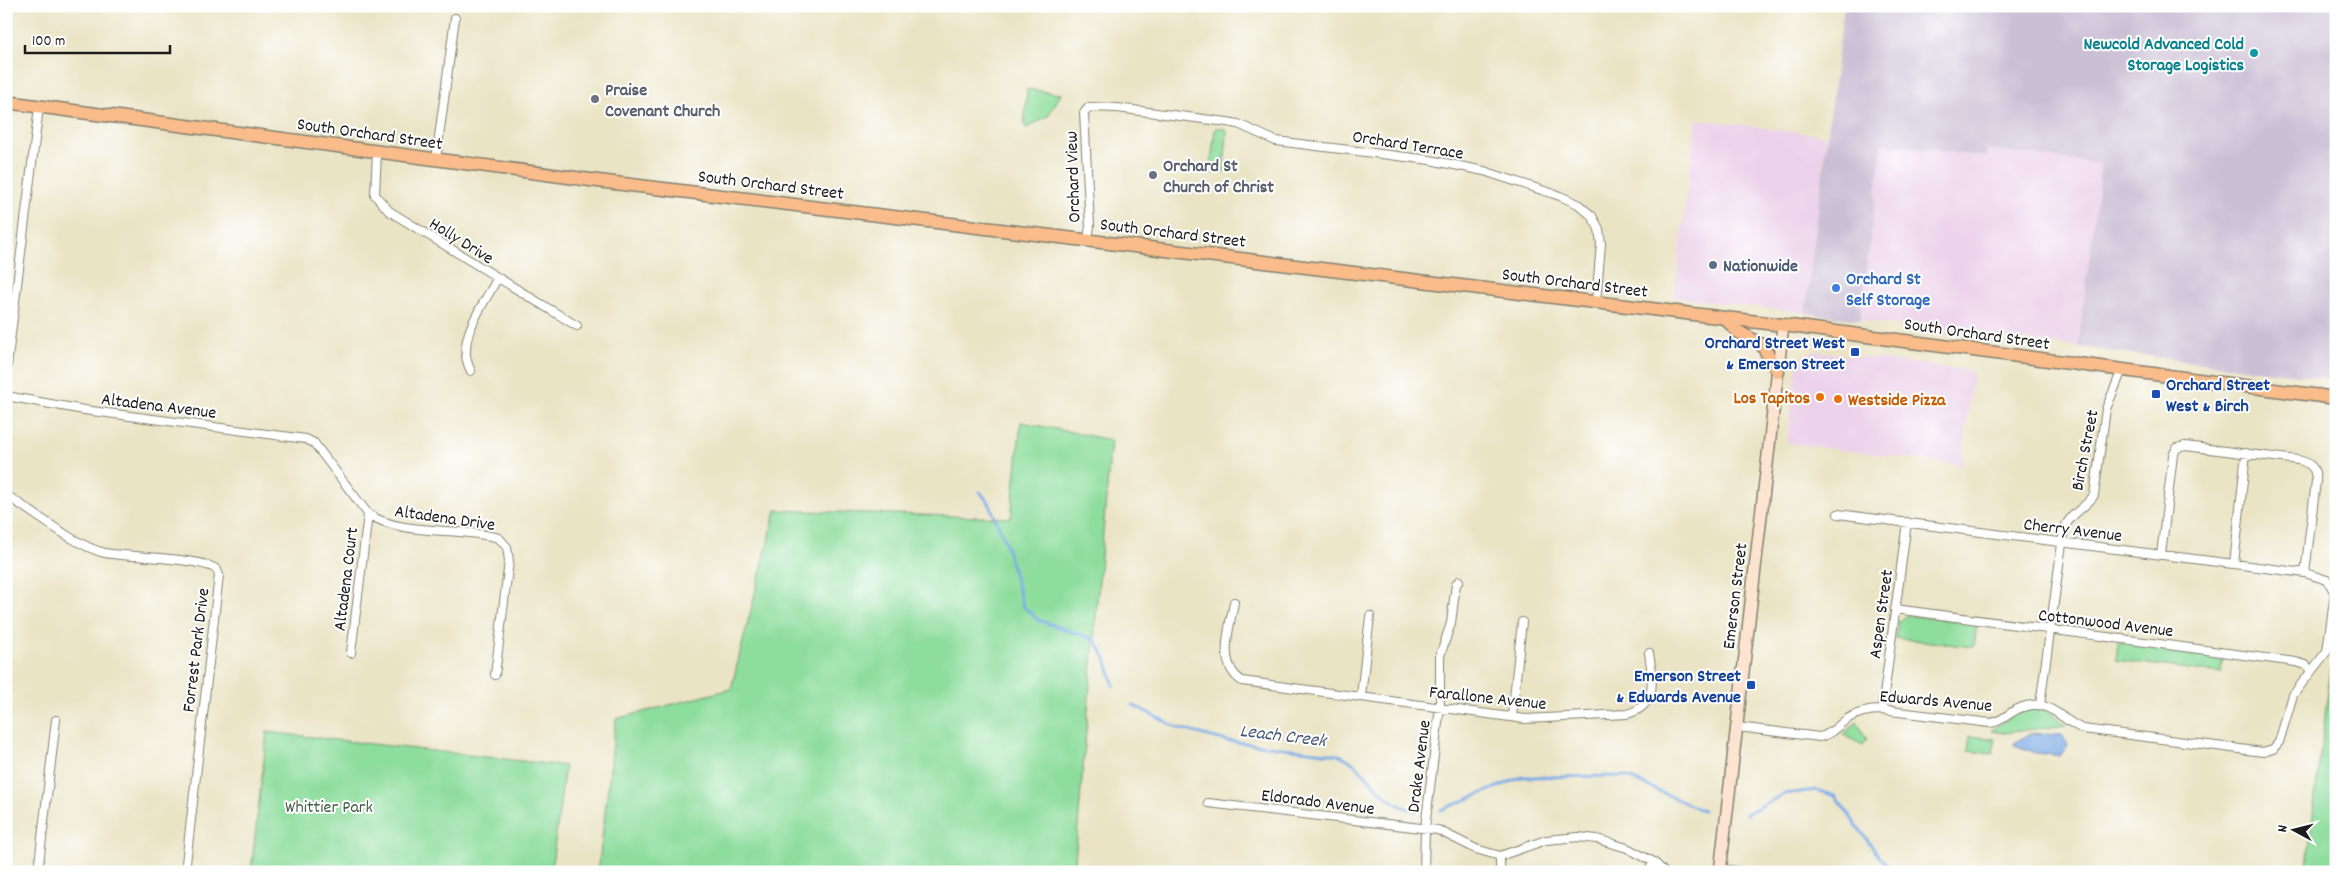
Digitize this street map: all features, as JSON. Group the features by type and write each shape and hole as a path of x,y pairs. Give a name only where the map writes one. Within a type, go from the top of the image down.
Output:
{"main road":[{"name":"South Orchard Street","path":"6,102 647,187 1088,239 1783,325 2336,398"},
{"path":"1726,318 1736,331 1762,346 1778,372"},
{"name":"Emerson Street","path":"1721,870 1783,325"}],"street":[{"path":"436,159 455,18"},
{"name":"Orchard Terrace","path":"1084,113 1089,107 1094,106 1238,124 1276,141 1430,160 1484,171 1560,196 1578,204 1592,216 1599,229 1601,244 1596,302"},
{"path":"6,374 9,320 39,107"},
{"name":"Orchard View","path":"1084,113 1090,226 1088,239"},
{"name":"Holly Drive","path":"377,152 374,190 383,206 395,216 498,280 577,326"},
{"path":"472,371 466,352 469,333 498,280"},
{"name":"Birch Street","path":"2040,706 2062,542 2067,521 2094,495 2106,409 2122,370"},
{"name":"Altadena Avenue","path":"6,396 84,410 309,440"},
{"name":"Altadena Court","path":"309,440 314,443 368,514 351,653"},
{"path":"2161,555 2174,452 2185,446 2246,453 2298,460 2308,463 2315,470 2316,482 2305,573"},
{"path":"2234,564 2246,453"},
{"name":"Forrest Park Drive","path":"6,495 82,544 97,551 147,559 206,564 217,570 219,575 184,872"},
{"name":"Altadena Drive","path":"368,514 384,523 492,536 504,542 507,547 508,561 494,675"},
{"name":"Cherry Avenue","path":"1838,514 2305,573 2327,580 2335,593 2327,651 2293,695 2277,745 2263,752 2084,729 2071,723 2054,710 2040,706"},
{"name":"Aspen Street","path":"1882,710 1907,522"},
{"name":"Drake Avenue","path":"1424,872 1425,828 1440,707 1440,656 1447,639 1456,584 1459,581"},
{"name":"Farallone Avenue","path":"1234,602 1226,658 1231,672 1247,683 1361,696 1525,719 1558,719 1636,711 1645,705 1649,698 1652,673 1649,653"},
{"name":"Cottonwood Avenue","path":"1895,609 2296,662 2306,666 2311,671"},
{"path":"1361,696 1370,616"},
{"path":"1512,717 1522,622"},
{"name":"Edwards Avenue","path":"1737,727 1820,736 1831,733 1855,714 1864,711 1882,710 1996,723 2020,708 2040,706"},
{"path":"38,872 56,720"},
{"name":"Eldorado Avenue","path":"1208,803 1425,828 1447,833 1476,849 1500,856"},
{"path":"1500,872 1500,856 1546,840 1578,837 1597,839 1627,848 1654,862 1664,872"},
{"path":"1648,872 1654,862"},
{"path":"1721,870 1746,872"}],"shaded area":[{"path":"1844,6 2336,6 2336,380 2078,347 2101,164 1988,149 1987,157 1882,144 1860,320 1805,313"},
{"path":"1696,119 1827,136 1805,313 1674,297"},
{"path":"1882,143 1986,157 1988,149 2101,164 2078,347 1860,320"},
{"path":"1814,351 1973,371 1962,465 1787,443 1796,369 1802,356"}],"green space":[{"path":"1027,89 1061,94 1048,116 1027,128 1024,126"},
{"path":"1215,128 1223,128 1227,131 1224,173 1210,172"},
{"path":"1021,422 1111,440 1074,872 598,872 616,719 731,689 776,510 1011,518"},
{"path":"1906,615 1977,624 1974,647 1895,638 1898,622"},
{"path":"2336,626 2336,872 2306,872"},
{"path":"2118,642 2223,656 2221,673 2116,660"},
{"path":"2032,709 2048,711 2066,725 2004,733 1991,731 2013,715"},
{"path":"1857,722 1867,740 1863,745 1843,735"},
{"name":"Whittier Park","path":"267,732 565,766 551,872 251,872"},
{"path":"1970,736 1995,739 1993,754 1968,751"}],"water":[{"path":"2031,733 2062,735 2068,745 2060,756 2036,753 2014,745 2015,742"}],"waterway":[{"name":"Leach Creek","path":"980,492 989,503 1005,541 1023,606 1038,620 1095,640 1106,659 1114,686"},
{"name":"Leach Creek","path":"1133,705 1178,728 1227,741 1340,755 1351,761 1392,801 1416,811"},
{"name":"Leach Creek","path":"1441,810 1522,777 1625,776 1703,811"},
{"name":"Leach Creek","path":"1746,814 1784,794 1816,790 1835,796 1879,856 1894,872"}],"place":[{"name":"Newcold Advanced Cold Storage Logistics","path":"2254,53"},
{"name":"Praise Covenant Church","path":"595,99"},
{"name":"Orchard St Church of Christ","path":"1153,175"},
{"name":"Nationwide","path":"1713,265"},
{"name":"Orchard St Self Storage","path":"1836,288"},
{"name":"Orchard Street West & Emerson Street","path":"1855,352"},
{"name":"Orchard Street West & Birch","path":"2156,394"},
{"name":"Los Tapitos","path":"1820,397"},
{"name":"Westside Pizza","path":"1838,399"},
{"name":"Emerson Street & Edwards Avenue","path":"1751,685"}]}
